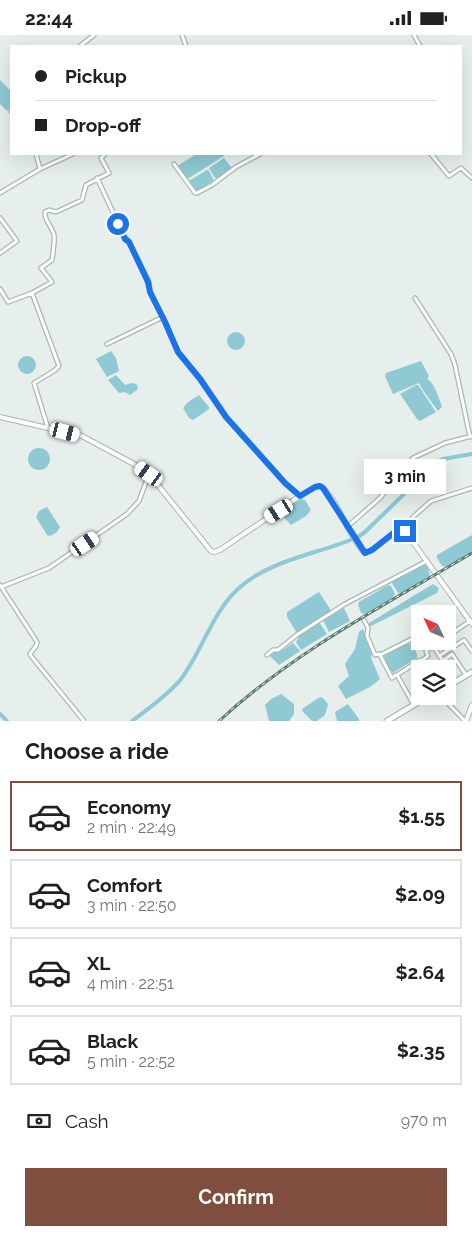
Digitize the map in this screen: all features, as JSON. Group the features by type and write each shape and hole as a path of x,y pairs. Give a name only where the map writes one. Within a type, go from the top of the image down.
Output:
{"main road":[{"path":"456,681 472,672"},
{"path":"387,721 414,705"}],"street":[{"path":"81,45 94,35"},
{"path":"36,155 40,169"},
{"path":"0,193 40,169 71,155"},
{"path":"0,289 8,302 32,293 52,282 41,269 52,259 53,253 54,234 45,219 45,212 49,210 56,212 82,200 86,185 109,173 101,158 103,155"},
{"path":"174,164 195,193 197,193 212,185 236,167 258,155"},
{"path":"432,155 448,176 461,168 472,178"},
{"path":"97,178 148,282 150,292 178,352 200,379 226,417 285,483 300,496"},
{"path":"0,218 17,241 0,253"},
{"path":"32,293 59,366 34,383 48,428"},
{"path":"348,528 380,498 413,458 445,443 471,436 451,353 415,298"},
{"path":"107,344 163,317"},
{"path":"0,417 82,436 121,456 149,474 211,551 214,552 220,550 300,496 315,487 322,487 361,550 365,553 381,544 401,527 405,531 471,620 456,630"},
{"path":"84,721 30,656 37,642 1,586 50,568 127,515 139,501 149,474"},
{"path":"405,531 412,522 412,518 431,501 472,488"},
{"path":"267,655 273,650 279,649 298,634 345,604 428,560"},
{"path":"364,620 368,628 367,636 375,655 380,655 411,640"},
{"path":"439,656 464,640 472,651"},
{"path":"380,655 392,678 426,658 428,656 427,650"},
{"path":"435,650 442,661 452,654 466,675"},
{"path":"397,675 411,700"},
{"path":"450,705 465,721 472,705"}],"water":[{"path":"0,80 10,90 10,108 7,111 0,104"},
{"path":"194,155 224,156 189,178 186,178 178,167"},
{"path":"224,158 232,168 218,178 215,178 209,168"},
{"path":"207,170 214,181 197,191 189,181"},
{"path":"236,332 242,335 245,341 242,347 236,350 230,347 227,341 230,335"},
{"path":"111,351 116,358 119,371 107,377 96,359"},
{"path":"23,356 31,356 36,361 34,372 23,374 18,369 18,361"},
{"path":"421,361 429,376 427,379 434,387 441,403 442,407 438,411 419,383 393,394 385,376 386,373"},
{"path":"116,375 125,385 136,384 138,386 137,390 130,395 125,392 119,393 108,380"},
{"path":"418,385 436,412 420,421 400,394"},
{"path":"199,395 209,409 193,420 189,418 183,408 188,402"},
{"path":"39,448 47,451 50,459 47,467 39,470 31,467 28,459 31,451"},
{"path":"300,499 305,500 311,510 306,516 291,525 280,513"},
{"path":"47,507 60,527 57,532 50,536 47,535 36,517 39,511"},
{"path":"472,535 472,552 448,567 442,566 437,555"},
{"path":"427,562 430,566 428,568 430,576 403,593 398,593 392,583 394,580"},
{"path":"433,584 439,588 437,593 369,627 369,623"},
{"path":"388,585 391,586 395,594 392,598 365,614 361,613 358,605 359,602"},
{"path":"319,592 330,609 330,613 297,633 287,617 287,612"},
{"path":"344,608 350,621 329,632 323,620"},
{"path":"319,622 327,634 301,650 296,642 300,635"},
{"path":"363,629 372,652 371,658 380,679 370,687 346,699 338,686 349,676 345,664 355,649 359,632"},
{"path":"293,643 300,651 279,665 270,656 275,651 281,651"},
{"path":"406,643 411,644 411,650 415,650 417,658 393,673 386,664 384,656 391,650"},
{"path":"281,694 294,704 294,714 289,721 269,721 265,705 271,699"},
{"path":"320,697 328,704 325,715 317,721 312,721 302,709"},
{"path":"348,704 359,721 337,721 335,712"}],"waterway":[{"path":"132,721 165,696 181,679 222,608 239,588 266,570 358,537 404,494 427,465 443,459 472,454"},
{"path":"0,714 7,721"}],"railway":[{"path":"219,721 248,696 309,651 472,553"}],"route":[{"path":"118,224 125,239 129,242 148,282 150,292 179,354 200,379 226,417 285,483 300,496 315,487 320,486 323,488 361,550 365,553 381,544 401,527 405,531"}]}
